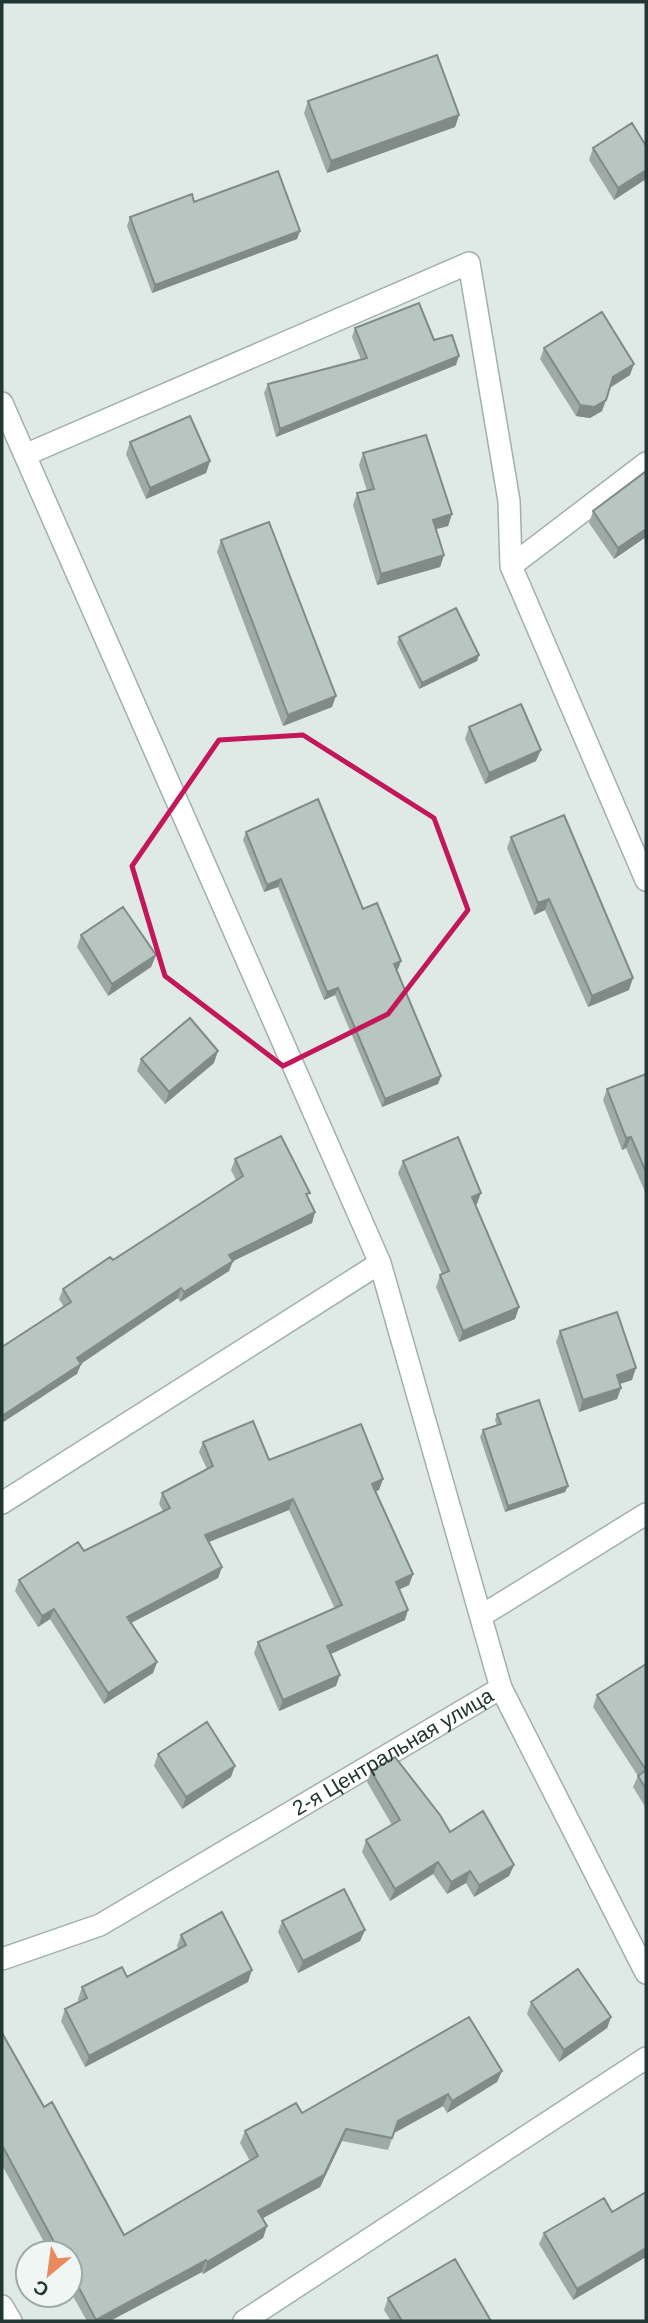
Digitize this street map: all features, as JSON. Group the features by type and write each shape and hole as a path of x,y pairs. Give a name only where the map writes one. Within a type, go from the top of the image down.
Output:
{"street":[{"path":"25,455 469,263 509,501 511,566 646,880"},
{"path":"2,403 380,1263 501,1688"},
{"path":"511,566 646,463"},
{"path":"2,1503 380,1263"},
{"path":"481,1616 646,1514"},
{"name":"2-я Центральная улица","path":"2,1959 100,1925 501,1688 646,1973"},
{"path":"244,2321 646,2058"},
{"path":"2,2306 10,2321"}],"highlighted area":[{"path":"303,735 434,818 468,910 388,1014 283,1066 165,976 132,866 219,740"}],"building":[{"path":"437,55 459,115 331,161 308,101"},
{"path":"632,123 646,146 646,170 618,188 593,148"},
{"path":"278,171 300,231 155,285 130,217 192,194 194,202"},
{"path":"419,303 434,340 452,335 459,356 280,429 268,384 367,358 355,328"},
{"path":"602,312 634,364 613,377 606,400 594,407 580,405 544,348"},
{"path":"190,416 210,461 150,488 130,442"},
{"path":"426,435 452,514 433,520 444,555 381,574 357,493 374,489 363,453"},
{"path":"645,472 646,529 618,548 593,511"},
{"path":"269,522 336,696 288,715 221,540"},
{"path":"456,608 479,655 422,683 399,637"},
{"path":"521,704 541,750 489,773 469,727"},
{"path":"318,799 363,909 377,903 401,961 394,964 441,1076 385,1099 338,988 327,992 281,879 267,885 246,832"},
{"path":"564,815 633,978 592,996 549,899 538,903 511,837"},
{"path":"123,907 156,955 112,984 81,935"},
{"path":"190,1018 218,1051 169,1092 141,1059"},
{"path":"646,1074 646,1172 631,1137 626,1138 607,1089"},
{"path":"281,1136 310,1193 306,1194 315,1212 229,1255 233,1261 184,1292 181,1288 77,1358 81,1364 2,1416 2,1347 71,1302 63,1289 110,1257 113,1260 243,1176 235,1159"},
{"path":"458,1137 481,1193 472,1197 519,1307 463,1331 440,1275 449,1271 403,1161"},
{"path":"617,1312 636,1368 617,1375 621,1388 583,1400 560,1331"},
{"path":"539,1400 568,1486 508,1506 483,1430 501,1424 497,1414"},
{"path":"253,1421 269,1460 361,1424 383,1479 372,1484 413,1574 396,1582 408,1610 327,1646 340,1675 283,1700 258,1642 342,1605 293,1499 205,1535 222,1567 127,1617 157,1662 108,1693 54,1609 42,1616 19,1580 78,1542 84,1551 170,1508 162,1493 213,1466 203,1442"},
{"path":"646,1664 646,1770 597,1695"},
{"path":"207,1722 235,1766 186,1797 158,1754"},
{"path":"395,1757 450,1832 483,1811 514,1865 479,1885 470,1871 451,1882 438,1862 395,1889 366,1840 400,1820 371,1771"},
{"path":"646,1770 646,1789 638,1776"},
{"path":"344,1889 365,1930 303,1961 282,1921"},
{"path":"222,1912 252,1970 89,2056 65,2009 87,1998 82,1987 122,1967 127,1977 186,1945 181,1935"},
{"path":"578,1969 611,2017 564,2050 531,2002"},
{"path":"469,2017 502,2071 452,2101 448,2094 398,2121 392,2138 346,2129 324,2175 258,2211 267,2226 207,2262 206,2260 96,2320 84,2297 84,2239 52,2239 2,2145 2,2033 44,2107 52,2102 124,2235 258,2156 245,2131 296,2103 302,2113"},
{"path":"646,2192 646,2248 577,2289 544,2233 604,2198 612,2212"},
{"path":"455,2259 491,2321 402,2321 388,2298"}]}
